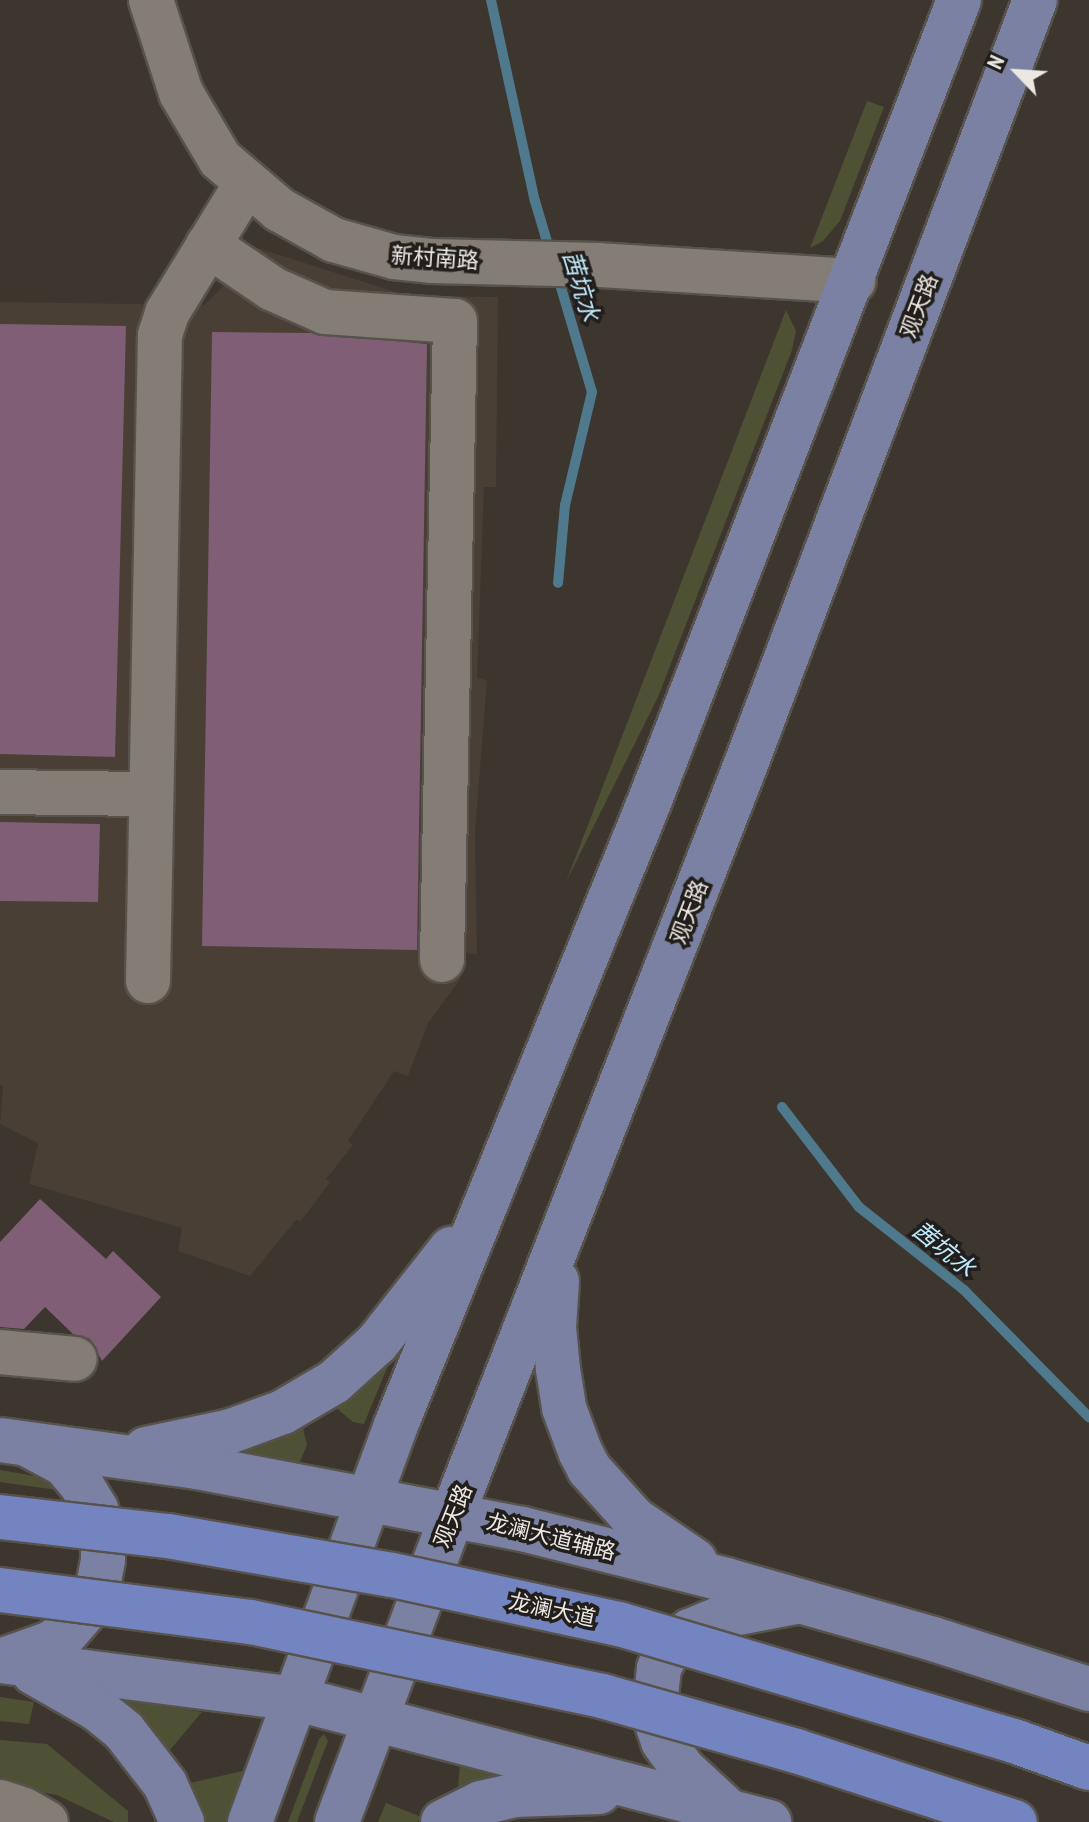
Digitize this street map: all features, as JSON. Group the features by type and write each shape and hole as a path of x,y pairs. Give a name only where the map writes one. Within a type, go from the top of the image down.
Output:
{"highway":[{"name":"龙澜大道","path":"0,1517 168,1536 392,1575 619,1624 1014,1741 1089,1768"},
{"path":"0,1590 251,1622 602,1696 796,1751 1015,1822"}],"main road":[{"path":"250,1822 369,1498 650,800 959,0"},
{"name":"观天路","path":"337,1822 1035,0"},
{"path":"96,1452 144,1450 231,1431 283,1412 334,1382 377,1343 419,1293 502,1166"},
{"path":"571,1217 556,1289 554,1327 564,1408 577,1444 589,1469 634,1519 699,1564 744,1585"},
{"path":"3,1661 51,1643 67,1632 87,1609 98,1586 103,1560 103,1533 96,1509 81,1484 64,1464 12,1441"},
{"name":"龙澜大道辅路","path":"12,1441 96,1452 453,1513 744,1585 1089,1689"},
{"path":"732,1811 683,1769 663,1741 654,1715 659,1668 670,1647 690,1631 759,1607 801,1602"},
{"path":"3,1661 297,1699 732,1811"},
{"path":"3,1661 65,1689 124,1731 165,1784 182,1822"},
{"path":"443,1822 481,1803 547,1791 594,1791 732,1811"}],"street":[{"name":"新村南路","path":"151,0 187,105 220,159 246,184 303,225 355,248 394,257 599,265 853,281"},
{"path":"148,981 160,335 167,313 246,184"},
{"path":"208,245 273,289 325,312 455,321 442,960"},
{"path":"0,792 151,794"},
{"path":"0,1352 75,1359"},
{"path":"0,1802 46,1822"}],"shaded area":[{"path":"258,248 408,296 498,297 496,487 484,487 477,678 487,680 475,832 477,954 462,953 459,981 428,1023 408,1076 394,1071 348,1141 353,1145 326,1179 330,1182 301,1221 296,1220 250,1276 178,1251 182,1228 29,1184 38,1143 0,1124 3,1087 0,1085 0,302 205,305"}],"green space":[{"path":"867,101 884,107 840,221 823,241 810,248"},
{"path":"786,310 796,331 792,350 658,697 566,882"},
{"path":"392,1356 364,1424 353,1422 329,1402"},
{"path":"301,1419 307,1445 299,1464 231,1453"},
{"path":"0,1470 46,1478 71,1492 0,1482"},
{"path":"104,1696 202,1712 164,1757"},
{"path":"0,1697 34,1702 29,1724 0,1721"},
{"path":"324,1734 328,1741 297,1822 288,1822 319,1739"},
{"path":"0,1740 47,1744 128,1811 128,1822 114,1822 57,1795 0,1785"},
{"path":"460,1762 544,1779 457,1801"},
{"path":"247,1770 227,1822 201,1822 181,1785"},
{"path":"386,1803 424,1818 417,1822 378,1822"}],"building":[{"path":"0,324 126,326 115,757 0,754"},
{"path":"212,332 311,333 427,344 417,950 202,946"},
{"path":"0,822 100,824 98,902 0,901"},
{"path":"40,1199 106,1259 113,1251 161,1297 102,1361 90,1339 73,1334 45,1307 24,1329 0,1327 0,1242"}],"waterway":[{"name":"茜坑水","path":"491,0 535,201 551,255"},
{"name":"茜坑水","path":"557,274 592,392 565,505 558,583"},
{"name":"茜坑水","path":"782,1107 859,1207 963,1289 1089,1417"}]}
